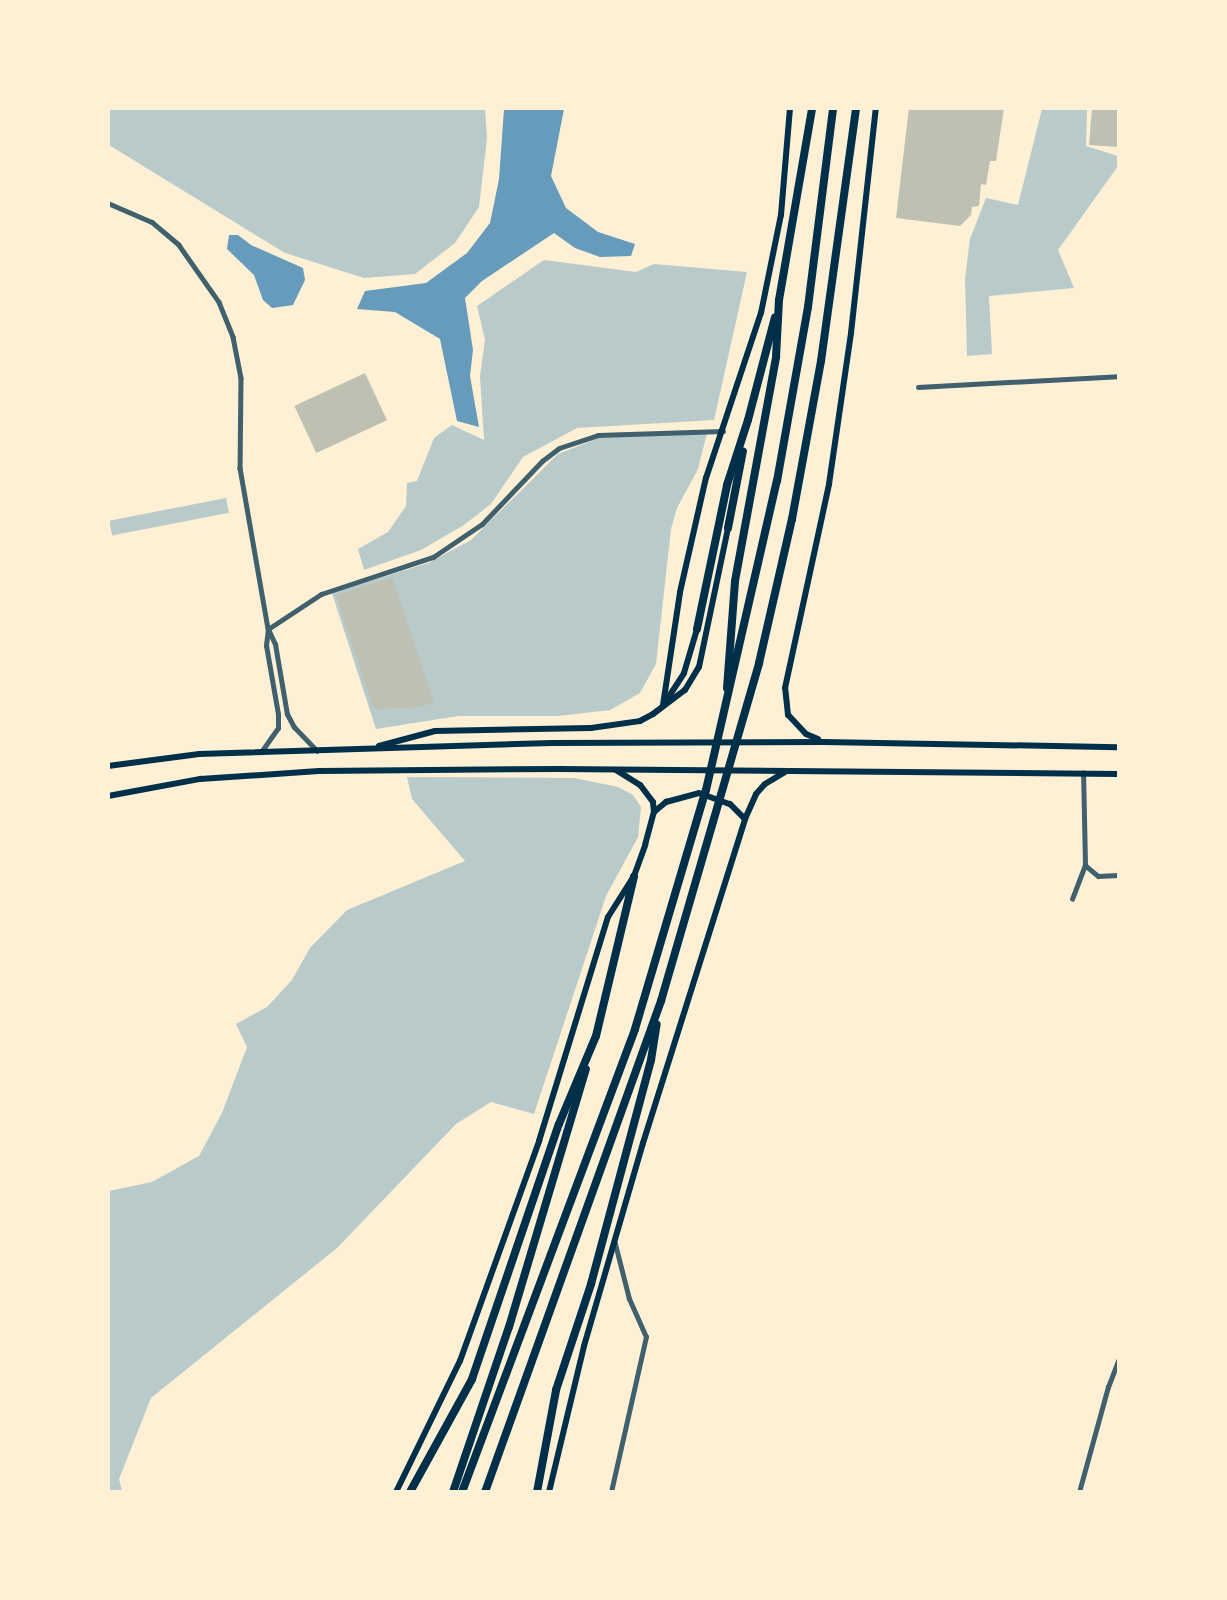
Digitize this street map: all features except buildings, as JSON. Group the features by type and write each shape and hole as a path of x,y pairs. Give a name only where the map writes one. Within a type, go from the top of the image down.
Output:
{"highway":[{"path":"803,162 806,108"},
{"path":"697,629 727,485 748,420 779,300 812,108"},
{"path":"462,1492 609,1105 689,852 762,560 810,295 833,108"},
{"path":"485,1492 661,1001 759,663 794,510 833,287 856,108"},
{"path":"725,712 735,581 776,357 779,300"},
{"path":"728,528 748,420"},
{"path":"453,1492 517,1301 596,1036 634,876"},
{"path":"537,1492 556,1390 591,1284 651,1060 661,1001"},
{"path":"410,1492 472,1378 559,1124 596,1036"}],"main road":[{"path":"663,705 680,592 706,478 761,313 780,215 790,108"},
{"path":"823,741 806,734 795,724 789,715 785,688 829,484 853,321 876,108"},
{"path":"367,749 435,731 591,728 640,721 685,690 699,667 728,528"},
{"path":"663,705 684,673 697,629"},
{"path":"108,766 199,754 552,743 823,741 1118,747"},
{"path":"396,1492 460,1361 539,1141 608,917 634,876 654,812 653,802 647,791 614,769"},
{"path":"108,796 200,779 319,771 614,769 1118,774"},
{"path":"549,1492 575,1381 657,1097 745,820 756,794 765,784 787,771"},
{"path":"654,812 666,802 699,793 730,804 745,820"}],"street":[{"path":"108,203 152,222 179,245 219,302 233,337 241,378 240,468 268,629 267,645 278,714 278,728 261,752"},
{"path":"918,387 1118,376"},
{"path":"268,629 321,594 433,557 482,524 542,461 559,449 598,435 723,431"},
{"path":"268,629 275,644 287,714 294,727 317,751"},
{"path":"1072,899 1085,865 1083,773"},
{"path":"1085,865 1098,876 1118,875"},
{"path":"611,1492 646,1337 629,1299 615,1244"},
{"path":"1079,1492 1108,1387 1118,1361"}],"shaded area":[{"path":"108,109 485,109 487,138 479,207 455,243 415,274 364,278 285,253 109,145"},
{"path":"1042,109 1087,109 1086,146 1118,156 1118,166 1058,250 1074,288 989,296 992,354 967,356 965,279 970,239 986,198 1018,205"},
{"path":"544,260 636,272 654,264 747,272 714,420 577,428 523,457 491,504 464,525 421,550 364,570 358,549 388,532 406,506 407,483 417,481 434,438 452,425 484,440 480,376 485,340 477,306"},
{"path":"707,433 698,469 677,508 671,529 656,664 640,693 610,710 558,716 458,716 376,729 332,593 428,563 471,540 558,454 599,438"},
{"path":"226,498 229,513 112,535 109,521"},
{"path":"407,777 574,778 618,787 633,795 641,807 638,837 606,896 534,1114 491,1102 456,1124 337,1248 151,1398 119,1479 122,1491 109,1491 109,1191 152,1182 199,1156 222,1113 247,1047 236,1024 267,1007 292,980 310,948 347,910 465,861 412,799"}],"water":[{"path":"504,109 564,109 551,176 566,208 598,232 635,244 631,256 600,257 575,248 554,233 482,281 465,298 473,350 470,376 479,427 457,421 440,339 395,312 357,309 365,291 426,283 467,253 490,223 499,179"},
{"path":"229,235 238,235 251,245 303,268 305,280 293,305 272,308 263,300 254,275 227,249"}]}
